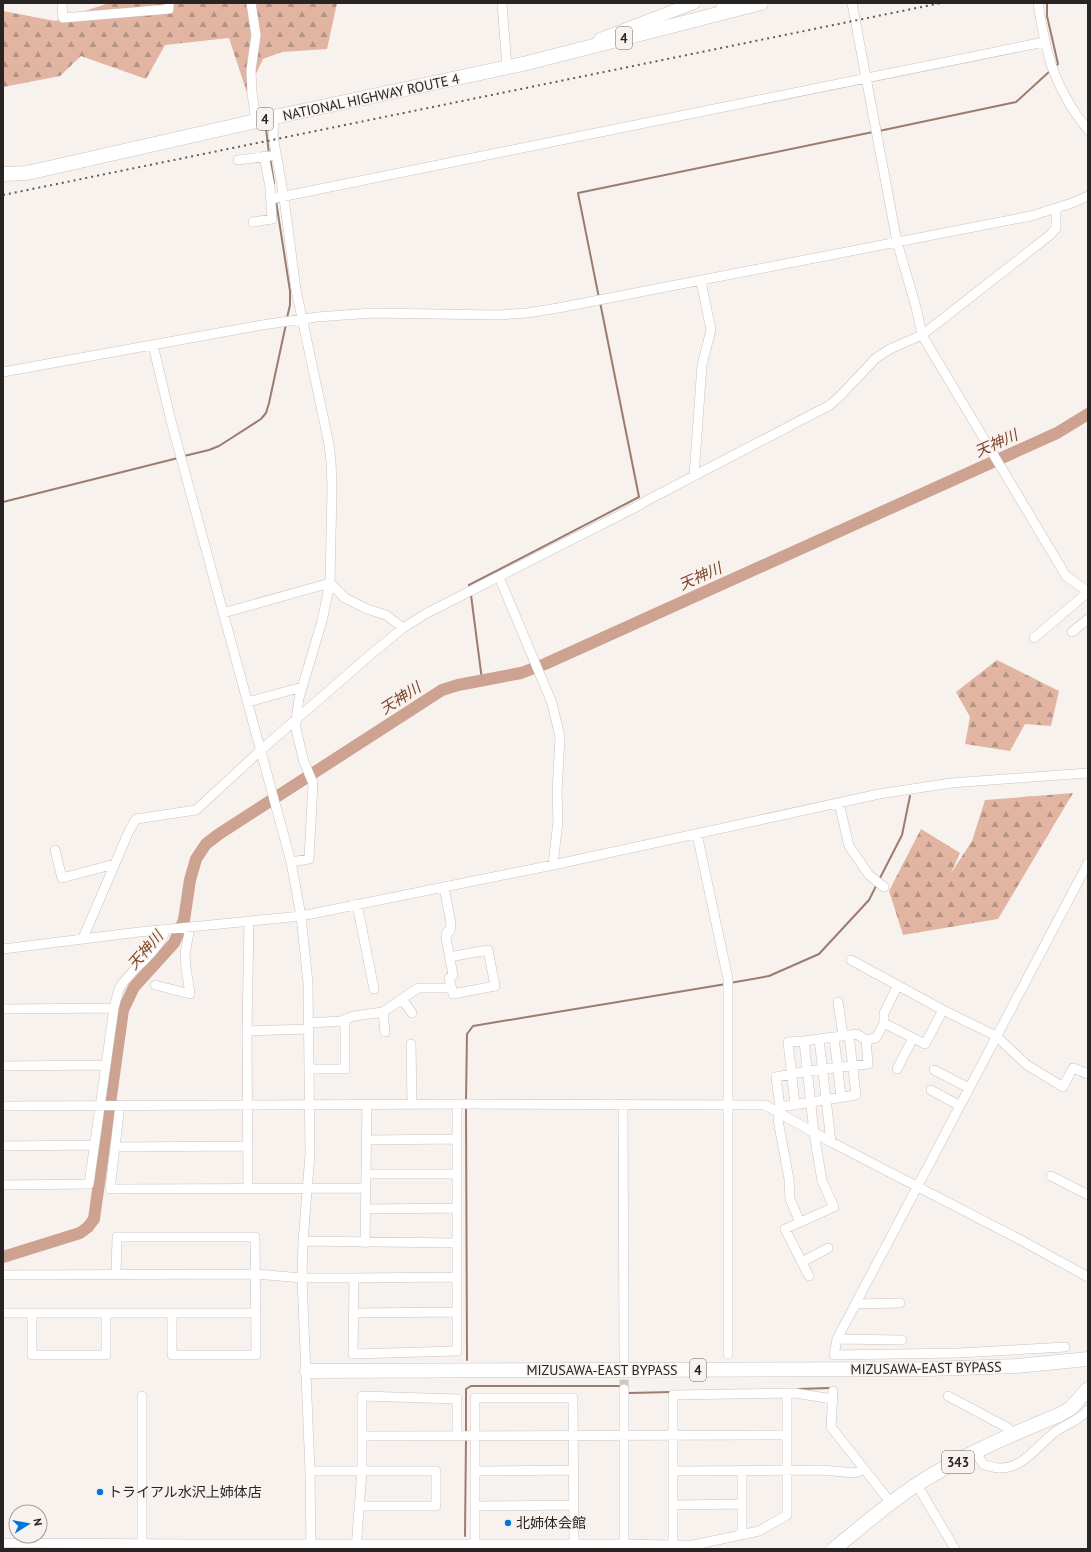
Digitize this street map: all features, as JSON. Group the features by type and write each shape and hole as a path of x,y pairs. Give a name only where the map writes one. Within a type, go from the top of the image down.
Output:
{"highway":[{"name":"4","path":"527,63 722,8 761,3"},
{"name":"NATIONAL HIGHWAY ROUTE 4","path":"3,174 27,173 256,121 527,63"},
{"name":"MIZUSAWA-EAST BYPASS","path":"307,1371 928,1369 1016,1366 1088,1360"},
{"name":"343","path":"834,1549 891,1503 917,1485 975,1452 1059,1415 1071,1408 1088,1389"}],"main road":[{"path":"527,63 604,37 694,3"}],"street":[{"path":"62,3 64,18 169,9 169,3"},
{"path":"251,3 256,35 251,70 252,93 256,121"},
{"path":"502,3 507,68"},
{"path":"852,3 897,242 916,307 922,335 1066,576 1088,592 1034,638"},
{"path":"1038,3 1044,42 1053,72 1070,106 1088,130"},
{"path":"278,198 1044,42"},
{"path":"274,118 270,155 301,318 329,444 331,461 330,583 322,621 302,687 296,720 296,729 304,762 313,783 309,859 291,862"},
{"path":"238,160 270,155"},
{"path":"3,372 301,318 372,313 469,316 527,313 701,281 1031,216 1056,209 1088,196"},
{"path":"252,222 272,218 278,198"},
{"path":"83,938 129,831 136,819 196,810 261,750 403,628 428,613 640,506 646,501 830,405 876,358 890,349 922,335 1050,235 1056,228 1056,209"},
{"path":"694,476 702,365 711,330 701,281"},
{"path":"153,345 171,421 291,862 301,916 308,983 309,1026 310,1154 303,1242 302,1278 307,1371 311,1546"},
{"path":"499,577 552,703 560,737 557,792 558,821 553,865"},
{"path":"223,613 330,583"},
{"path":"330,583 345,598 368,609 386,615 403,628"},
{"path":"1072,632 1088,619"},
{"path":"248,702 302,687"},
{"path":"3,949 83,938 301,916 553,865 879,794 951,783 1088,773"},
{"path":"839,803 849,846 869,875 884,887"},
{"path":"697,834 728,983 728,1354"},
{"path":"54,850 62,878 115,864"},
{"path":"1065,1347 958,1353 834,1355 837,1339 855,1304 1088,863"},
{"path":"444,887 451,924 446,938 453,975 450,978 453,994 495,986 488,950 450,957"},
{"path":"357,904 374,989"},
{"path":"248,1188 247,1031 250,921"},
{"path":"155,985 190,994 185,954 190,927"},
{"path":"3,1186 89,1184 114,1008 120,988 157,947 162,940 166,929"},
{"path":"850,960 943,1010 996,1036 1027,1065 1063,1087 1073,1068 1088,1074"},
{"path":"795,1105 788,1042 858,1034 866,1040 876,1038 884,1023 884,1013 898,985"},
{"path":"247,1031 309,1026 342,1021 354,1016 383,1012 418,988 452,988"},
{"path":"402,999 412,1013"},
{"path":"780,1109 812,1101 856,1095 852,1066 842,1036 838,1002"},
{"path":"3,1009 114,1008"},
{"path":"884,1023 925,1044 943,1010"},
{"path":"383,1012 385,1032"},
{"path":"309,1069 345,1069 345,1019"},
{"path":"841,1097 837,1067 842,1036"},
{"path":"897,1069 913,1038"},
{"path":"819,1039 831,1142"},
{"path":"800,1222 790,1199 789,1178 778,1120 780,1109 776,1077 808,1071 868,1064 866,1040"},
{"path":"804,1041 812,1101 814,1133 822,1181 834,1207 785,1229 809,1276"},
{"path":"411,1044 412,1104"},
{"path":"3,1066 105,1065"},
{"path":"934,1070 969,1088"},
{"path":"930,1090 960,1106"},
{"path":"3,1106 412,1104 765,1105 780,1109 814,1133 917,1188 1017,1238 1088,1277"},
{"path":"354,1278 353,1354 457,1351 457,1139 463,1104"},
{"path":"623,1104 624,1360"},
{"path":"120,1105 110,1189 366,1188"},
{"path":"365,1243 367,1105"},
{"path":"367,1140 457,1139"},
{"path":"3,1146 94,1145"},
{"path":"116,1147 248,1146"},
{"path":"366,1174 457,1174"},
{"path":"1051,1176 1088,1195"},
{"path":"365,1209 457,1208"},
{"path":"116,1275 117,1237 255,1237 256,1355 172,1355 172,1313"},
{"path":"303,1242 457,1243"},
{"path":"802,1262 828,1248"},
{"path":"3,1275 256,1274 302,1278 457,1277"},
{"path":"855,1304 900,1303"},
{"path":"354,1313 457,1312"},
{"path":"3,1313 256,1313"},
{"path":"32,1313 32,1355 106,1355 106,1313"},
{"path":"837,1339 902,1340"},
{"path":"624,1389 624,1546"},
{"path":"673,1545 673,1395 795,1393 832,1395 831,1428 891,1503"},
{"path":"3,1543 100,1546 142,1544 195,1547 392,1547 465,1546 475,1544 523,1546 694,1545 759,1531 787,1515 787,1394"},
{"path":"142,1396 142,1544"},
{"path":"356,1546 362,1471 362,1396 457,1399 458,1436"},
{"path":"948,1396 1008,1428 1010,1436"},
{"path":"475,1544 475,1398 573,1398 575,1436 574,1546"},
{"path":"975,1452 984,1465 999,1468 1012,1466 1026,1458 1056,1432 1084,1415 1088,1410"},
{"path":"362,1436 786,1435"},
{"path":"673,1471 822,1470 855,1473 864,1469"},
{"path":"475,1471 574,1470"},
{"path":"742,1470 742,1534"},
{"path":"310,1471 436,1471 436,1506 359,1506"},
{"path":"917,1485 955,1549"},
{"path":"673,1505 742,1504"},
{"path":"475,1506 574,1505"}],"green space":[{"path":"109,3 337,3 327,49 282,52 263,59 247,93 229,38 165,45 146,79 81,56 60,76 3,87 3,11 55,21"},
{"path":"997,660 1059,691 1051,726 1025,724 1010,751 965,744 970,717 956,692"},
{"path":"1073,793 998,919 903,935 889,891 921,829 960,853 951,873 972,841 985,800"}],"waterway":[{"path":"1047,3 1047,16 1058,64 1054,67"},
{"path":"879,131 1016,102 1050,71"},
{"path":"266,129 269,154"},
{"path":"599,298 578,193 873,132"},
{"path":"270,158 274,183"},
{"path":"276,201 290,291 290,305 287,318"},
{"path":"470,588 469,585 639,497 600,302"},
{"path":"184,456 219,446 261,419 266,413 286,324"},
{"name":"天神川","path":"3,1257 80,1233 88,1227 94,1219 123,1010 134,987 174,943 184,920 190,880 196,859 206,844 219,834 442,690 458,685 521,673 545,664 1057,433 1088,414"},
{"path":"3,502 178,458"},
{"path":"471,595 482,680"},
{"path":"879,880 902,835 910,796"},
{"path":"730,983 769,976 819,954 869,900 877,884"},
{"path":"466,1101 467,1034 473,1026 726,984"},
{"path":"466,1107 467,1360"},
{"path":"466,1434 466,1389 471,1386 622,1386"},
{"path":"798,1389 829,1388"},
{"path":"627,1391 629,1393 672,1392"},
{"path":"465,1536 466,1438"}],"tunnel":[{"path":"624,1366 624,1389"}],"railway":[{"path":"3,195 941,3"}],"place":[{"name":"トライアル水沢上姉体店","path":"100,1492"},
{"name":"北姉体会館","path":"508,1523"}]}
